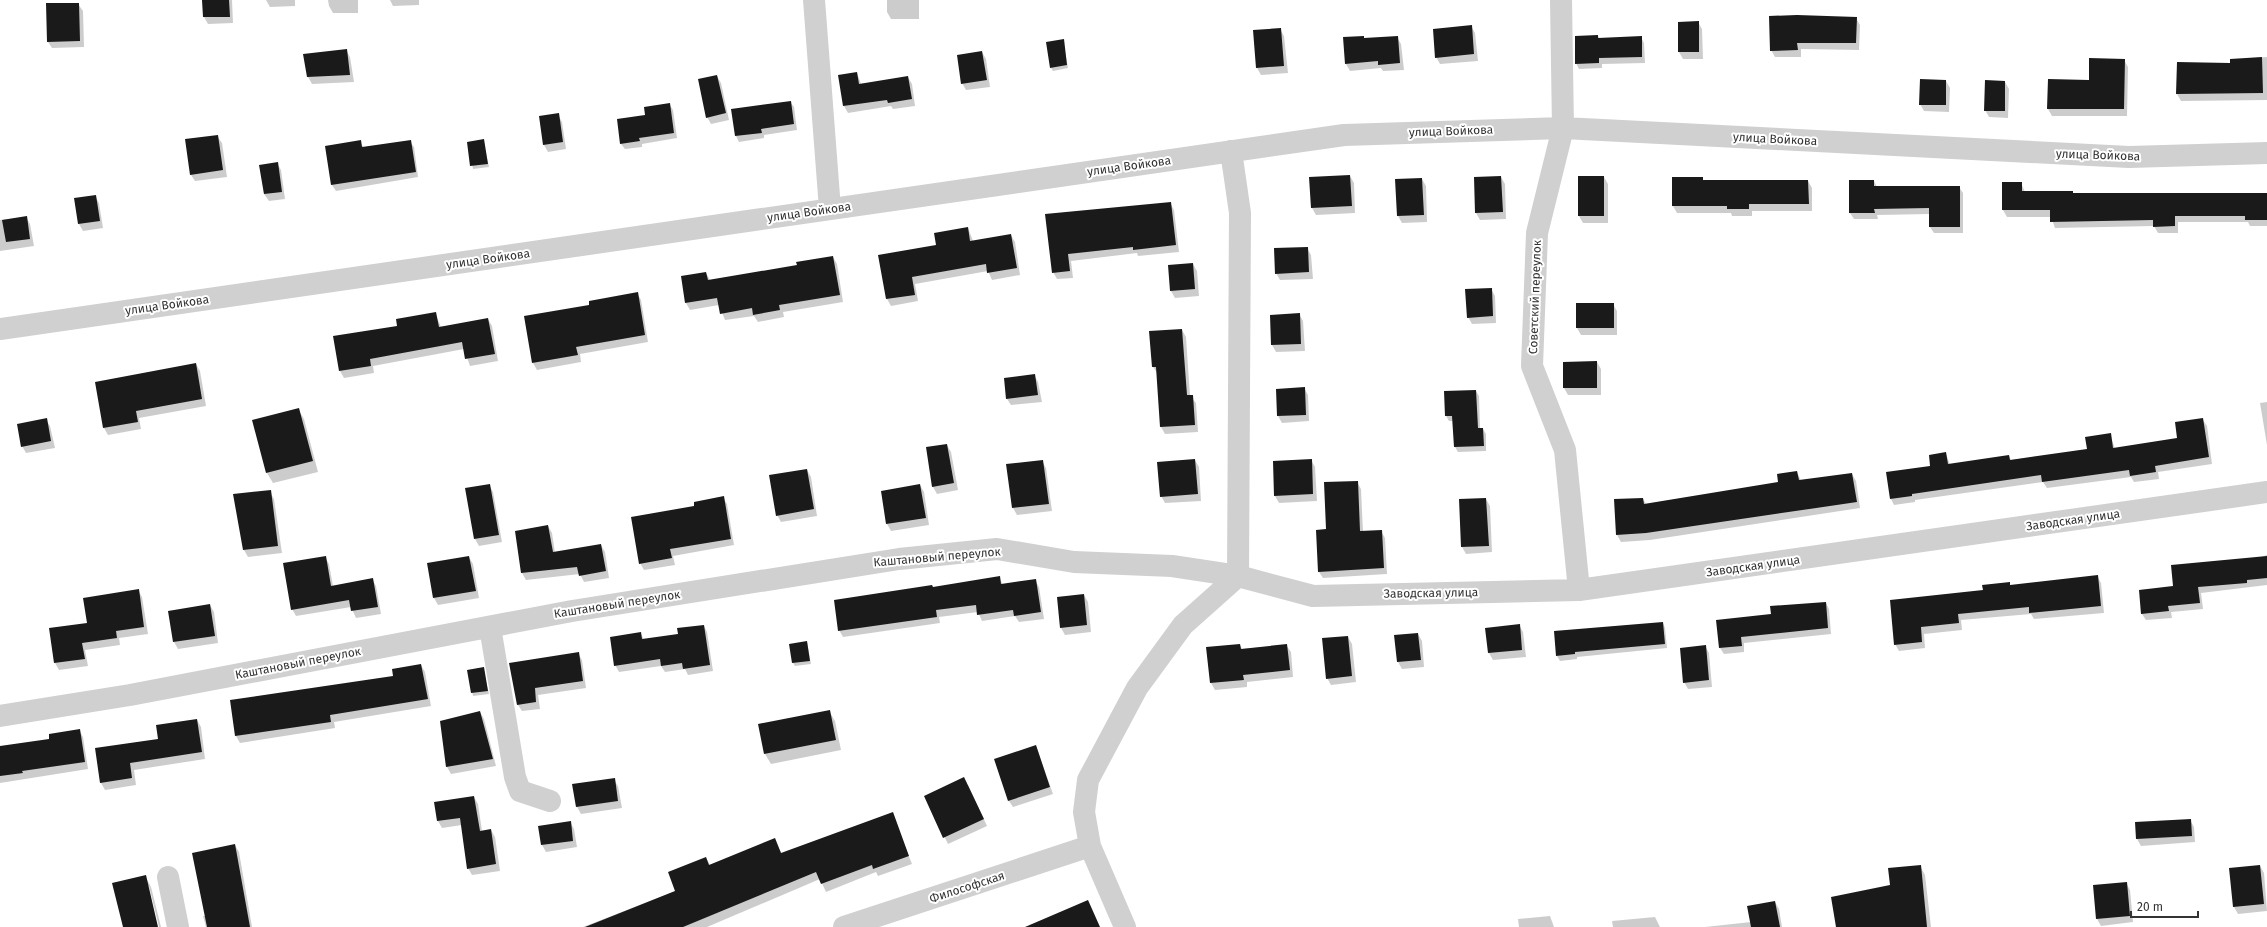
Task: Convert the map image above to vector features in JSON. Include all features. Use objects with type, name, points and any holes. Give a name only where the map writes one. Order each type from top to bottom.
[{"type":"street","points":[[814,0],[830,209]]},
{"type":"street","name":"Советский переулок","points":[[1561,0],[1563,128],[1537,232],[1532,366],[1565,450],[1579,590]]},
{"type":"street","name":"улица Войкова","points":[[0,328],[1344,135],[1563,128],[2129,158],[2267,153]]},
{"type":"street","points":[[1125,927],[1090,846],[1084,812],[1088,780],[1137,688],[1183,625],[1238,576],[1240,212],[1231,151]]},
{"type":"street","name":"Заводская улица","points":[[1238,576],[1313,596],[1579,590],[2267,492]]},
{"type":"street","name":"Каштановый переулок","points":[[0,716],[130,695],[579,610],[891,560],[996,549],[1074,562],[1172,566],[1238,576]]},
{"type":"street","points":[[490,627],[515,777],[520,791],[550,801]]},
{"type":"street","name":"Философская","points":[[844,927],[1090,846]]},
{"type":"street","points":[[168,877],[178,927]]},
{"type":"building","points":[[202,0],[229,0],[230,17],[203,17]]},
{"type":"building","points":[[46,3],[79,3],[80,41],[47,42]]},
{"type":"building","points":[[1797,15],[1857,17],[1856,43],[1797,43],[1798,50],[1770,51],[1769,16]]},
{"type":"building","points":[[1699,21],[1699,52],[1678,52],[1678,22]]},
{"type":"building","points":[[1472,25],[1474,54],[1435,58],[1433,29]]},
{"type":"building","points":[[1281,28],[1284,66],[1256,68],[1253,30]]},
{"type":"building","points":[[1598,35],[1598,38],[1642,36],[1642,57],[1599,58],[1599,63],[1575,64],[1575,36]]},
{"type":"building","points":[[1364,36],[1364,38],[1398,36],[1400,63],[1378,65],[1378,61],[1345,64],[1343,37]]},
{"type":"building","points":[[1064,39],[1067,65],[1050,68],[1046,42]]},
{"type":"building","points":[[347,49],[350,75],[307,77],[303,54]]},
{"type":"building","points":[[982,51],[987,80],[961,84],[957,55]]},
{"type":"building","points":[[2262,57],[2263,93],[2176,94],[2177,62],[2230,63],[2230,59]]},
{"type":"building","points":[[2089,58],[2125,59],[2124,109],[2047,109],[2048,79],[2089,80]]},
{"type":"building","points":[[857,72],[859,84],[908,76],[912,99],[888,103],[887,100],[843,106],[838,75]]},
{"type":"building","points":[[717,75],[726,113],[706,118],[698,79]]},
{"type":"building","points":[[1920,79],[1946,80],[1946,105],[1919,105]]},
{"type":"building","points":[[1985,80],[2005,81],[2005,111],[1984,111]]},
{"type":"building","points":[[791,101],[794,124],[761,129],[762,133],[735,136],[731,109]]},
{"type":"building","points":[[670,103],[674,133],[639,138],[640,141],[620,144],[617,119],[645,115],[644,107]]},
{"type":"building","points":[[559,113],[563,142],[543,145],[539,116]]},
{"type":"building","points":[[218,135],[223,170],[190,175],[185,139]]},
{"type":"building","points":[[484,139],[488,164],[470,166],[467,142]]},
{"type":"building","points":[[361,140],[362,147],[411,140],[416,172],[331,185],[325,146]]},
{"type":"building","points":[[278,162],[282,192],[264,194],[259,165]]},
{"type":"building","points":[[1350,175],[1352,206],[1311,208],[1309,177]]},
{"type":"building","points":[[1501,176],[1503,212],[1475,213],[1474,177]]},
{"type":"building","points":[[1578,176],[1604,176],[1604,216],[1578,216]]},
{"type":"building","points":[[1672,177],[1703,177],[1703,180],[1808,180],[1809,204],[1749,204],[1749,209],[1727,209],[1727,206],[1672,206]]},
{"type":"building","points":[[1422,178],[1424,215],[1397,216],[1395,179]]},
{"type":"building","points":[[1849,180],[1874,180],[1874,186],[1960,186],[1960,227],[1929,227],[1929,208],[1874,209],[1875,213],[1849,213]]},
{"type":"building","points":[[2002,182],[2022,182],[2022,191],[2073,191],[2073,193],[2267,193],[2267,220],[2245,220],[2245,216],[2175,216],[2175,226],[2153,227],[2153,220],[2050,222],[2050,210],[2002,210]]},
{"type":"building","points":[[96,195],[100,221],[78,224],[74,198]]},
{"type":"building","points":[[1171,202],[1176,245],[1133,250],[1133,247],[1068,254],[1070,271],[1052,273],[1045,214]]},
{"type":"building","points":[[27,216],[30,239],[6,242],[2,220]]},
{"type":"building","points":[[968,227],[970,241],[1011,234],[1017,268],[987,273],[986,264],[912,277],[915,295],[886,299],[878,255],[936,245],[934,233]]},
{"type":"building","points":[[1308,247],[1309,272],[1275,274],[1274,248]]},
{"type":"building","points":[[833,256],[840,295],[779,305],[780,310],[753,315],[752,308],[720,314],[717,298],[685,303],[681,276],[706,272],[708,280],[797,265],[796,262]]},
{"type":"building","points":[[1193,263],[1195,289],[1170,291],[1168,265]]},
{"type":"building","points":[[1492,288],[1493,316],[1467,318],[1465,289]]},
{"type":"building","points":[[638,292],[645,335],[576,347],[578,355],[532,363],[524,316],[589,305],[589,301]]},
{"type":"building","points":[[1576,303],[1614,303],[1614,328],[1576,328]]},
{"type":"building","points":[[436,312],[439,327],[488,318],[495,354],[465,359],[462,342],[370,359],[371,366],[339,371],[333,336],[397,326],[396,319]]},
{"type":"building","points":[[1300,313],[1301,344],[1271,345],[1270,315]]},
{"type":"building","points":[[1182,329],[1187,395],[1193,395],[1195,425],[1160,427],[1156,367],[1152,367],[1149,331]]},
{"type":"building","points":[[1597,361],[1597,388],[1563,388],[1563,362]]},
{"type":"building","points":[[196,363],[202,399],[136,411],[138,422],[103,428],[95,382]]},
{"type":"building","points":[[1035,374],[1038,395],[1006,399],[1004,378]]},
{"type":"building","points":[[1305,387],[1306,415],[1277,416],[1276,389]]},
{"type":"building","points":[[1476,390],[1478,428],[1483,428],[1484,446],[1454,447],[1452,416],[1445,416],[1444,391]]},
{"type":"building","points":[[299,408],[313,461],[266,473],[252,420]]},
{"type":"building","points":[[47,418],[51,441],[21,447],[17,424]]},
{"type":"building","points":[[2203,418],[2209,457],[2155,466],[2156,472],[2130,476],[2129,470],[2042,482],[2041,475],[1912,494],[1912,496],[1890,499],[1886,472],[1930,466],[1929,455],[1946,452],[1948,464],[2009,455],[2010,460],[2087,449],[2085,437],[2111,433],[2113,448],[2177,438],[2175,422]]},
{"type":"building","points":[[947,444],[954,483],[932,487],[926,447]]},
{"type":"building","points":[[1195,459],[1198,494],[1160,497],[1157,462]]},
{"type":"building","points":[[1312,459],[1313,494],[1274,496],[1273,461]]},
{"type":"building","points":[[1043,460],[1049,504],[1012,508],[1006,464]]},
{"type":"building","points":[[807,469],[814,509],[776,516],[769,475]]},
{"type":"building","points":[[1797,471],[1799,480],[1852,473],[1857,502],[1646,533],[1616,535],[1614,499],[1643,498],[1644,504],[1778,482],[1777,474]]},
{"type":"building","points":[[1358,481],[1360,531],[1382,530],[1384,568],[1318,572],[1316,530],[1326,529],[1324,482]]},
{"type":"building","points":[[490,484],[499,535],[474,539],[465,488]]},
{"type":"building","points":[[920,484],[926,518],[886,524],[881,491]]},
{"type":"building","points":[[271,490],[278,546],[243,550],[233,494]]},
{"type":"building","points":[[724,496],[731,539],[670,549],[672,558],[639,564],[631,517],[694,506],[694,502]]},
{"type":"building","points":[[1486,498],[1489,546],[1461,547],[1459,499]]},
{"type":"building","points":[[548,525],[553,552],[601,544],[606,571],[579,576],[577,567],[521,573],[515,531]]},
{"type":"building","points":[[326,556],[331,586],[373,578],[378,607],[351,611],[349,600],[291,610],[283,563]]},
{"type":"building","points":[[469,556],[476,591],[433,598],[427,563]]},
{"type":"building","points":[[2267,556],[2267,578],[2247,580],[2247,583],[2198,587],[2200,603],[2168,606],[2169,611],[2141,614],[2139,590],[2173,586],[2171,565]]},
{"type":"building","points":[[2098,575],[2101,606],[2029,613],[2029,607],[1958,614],[1959,623],[1921,627],[1922,642],[1894,645],[1890,600],[1983,590],[1982,585],[2010,582],[2010,585]]},
{"type":"building","points":[[1000,576],[1001,584],[1036,579],[1041,612],[1014,616],[1013,610],[977,615],[976,605],[936,610],[937,617],[838,631],[834,600],[932,585],[933,587]]},
{"type":"building","points":[[139,589],[144,627],[116,631],[117,638],[82,643],[85,659],[54,663],[49,628],[87,623],[83,598]]},
{"type":"building","points":[[1084,594],[1087,625],[1060,628],[1057,597]]},
{"type":"building","points":[[1826,602],[1828,628],[1741,637],[1742,646],[1719,648],[1716,620],[1771,614],[1770,606]]},
{"type":"building","points":[[210,604],[215,636],[173,642],[168,611]]},
{"type":"building","points":[[1663,622],[1665,644],[1575,652],[1575,654],[1556,656],[1554,631]]},
{"type":"building","points":[[1520,624],[1522,650],[1488,653],[1485,628]]},
{"type":"building","points":[[704,625],[710,665],[683,669],[682,663],[661,666],[660,659],[614,666],[610,637],[641,632],[642,639],[678,634],[677,628]]},
{"type":"building","points":[[1418,633],[1421,660],[1397,662],[1394,635]]},
{"type":"building","points":[[1348,636],[1352,676],[1326,679],[1322,638]]},
{"type":"building","points":[[807,641],[810,661],[792,663],[789,644]]},
{"type":"building","points":[[1240,644],[1241,649],[1287,644],[1290,670],[1243,675],[1244,680],[1210,683],[1206,647]]},
{"type":"building","points":[[1706,645],[1709,680],[1683,683],[1680,648]]},
{"type":"building","points":[[579,652],[583,681],[535,688],[536,702],[517,705],[509,663]]},
{"type":"building","points":[[421,664],[428,699],[330,715],[331,722],[235,736],[230,700],[393,676],[392,669]]},
{"type":"building","points":[[484,667],[488,691],[471,693],[467,670]]},
{"type":"building","points":[[830,710],[836,740],[764,754],[758,724]]},
{"type":"building","points":[[480,711],[493,759],[446,767],[440,721]]},
{"type":"building","points":[[197,719],[202,752],[130,763],[132,778],[100,783],[95,748],[158,739],[156,725]]},
{"type":"building","points":[[80,729],[85,762],[22,771],[23,773],[0,776],[0,746],[49,739],[49,734]]},
{"type":"building","points":[[1036,745],[1050,787],[1008,801],[994,759]]},
{"type":"building","points":[[964,777],[984,819],[943,838],[924,796]]},
{"type":"building","points":[[615,778],[618,801],[576,807],[572,784]]},
{"type":"building","points":[[474,796],[480,831],[491,829],[496,864],[467,869],[460,818],[437,821],[434,802]]},
{"type":"building","points":[[893,812],[909,856],[873,869],[872,865],[821,884],[816,872],[683,927],[585,927],[675,891],[668,872],[706,857],[709,865],[775,838],[781,853]]},
{"type":"building","points":[[2191,819],[2192,836],[2136,839],[2135,822]]},
{"type":"building","points":[[571,821],[573,841],[541,845],[538,826]]},
{"type":"building","points":[[235,844],[250,927],[207,927],[192,853]]},
{"type":"building","points":[[1921,865],[1927,927],[1836,927],[1831,897],[1890,885],[1888,868]]},
{"type":"building","points":[[2260,865],[2264,904],[2233,907],[2229,868]]},
{"type":"building","points":[[146,875],[158,927],[123,927],[112,883]]},
{"type":"building","points":[[2127,882],[2130,916],[2096,919],[2093,885]]},
{"type":"building","points":[[1088,900],[1100,927],[1025,927]]},
{"type":"building","points":[[1775,901],[1780,927],[1751,927],[1747,906]]}]
